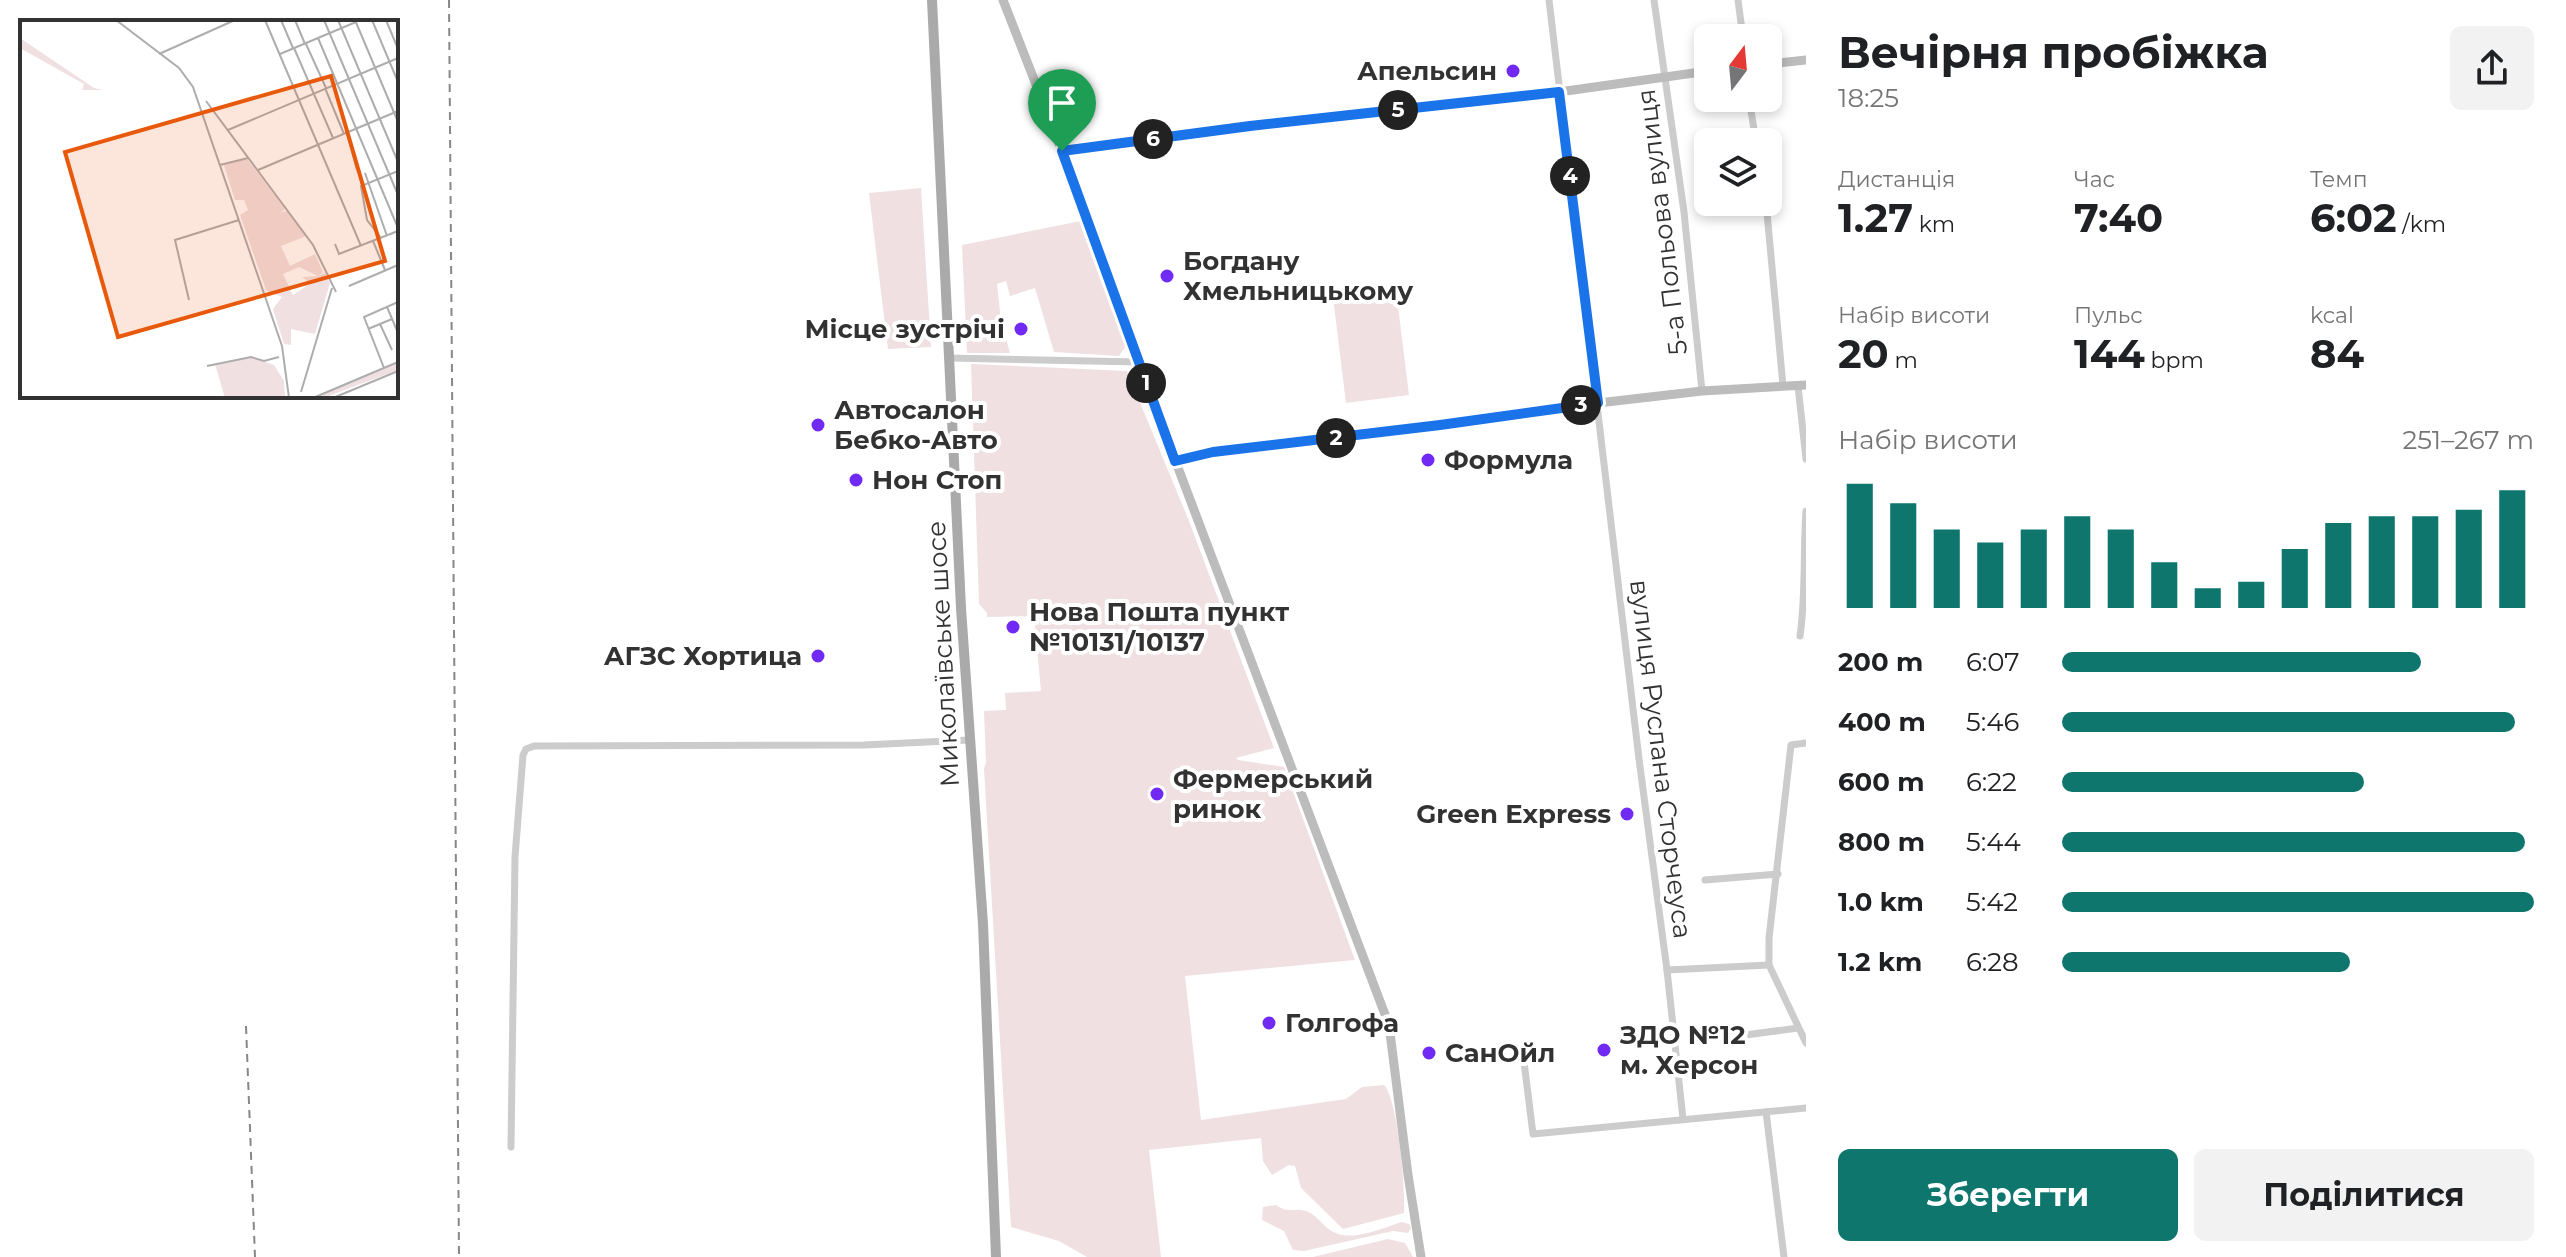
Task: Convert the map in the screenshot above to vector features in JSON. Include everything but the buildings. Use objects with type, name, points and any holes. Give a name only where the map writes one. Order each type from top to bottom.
[{"type":"main road","name":"Миколаївське шосе","points":[[932,0],[969,740],[983,924],[996,1257]]},
{"type":"street","points":[[1003,0],[1389,1025],[1421,1257]]},
{"type":"street","name":"вулиця Руслана Сторчеуса","points":[[1549,0],[1683,1119]]},
{"type":"street","name":"5-а Польова вулиця","points":[[1654,0],[1684,212],[1702,391]]},
{"type":"street","points":[[1738,0],[1741,24]]},
{"type":"street","points":[[1782,63],[1806,60]]},
{"type":"street","points":[[1062,151],[1694,73]]},
{"type":"street","points":[[1767,216],[1783,386]]},
{"type":"street","points":[[950,358],[1138,362]]},
{"type":"street","points":[[1175,461],[1213,452],[1598,403],[1702,391],[1783,386],[1802,386],[1806,459]]},
{"type":"street","points":[[1800,636],[1805,612],[1803,554],[1806,511]]},
{"type":"street","points":[[511,1147],[515,857],[524,751],[534,746],[864,745],[969,740]]},
{"type":"street","points":[[1806,743],[1791,745],[1769,938],[1769,965],[1806,1043]]},
{"type":"street","points":[[1705,880],[1778,874]]},
{"type":"street","points":[[1667,970],[1769,965]]},
{"type":"street","points":[[1723,1038],[1798,1028]]},
{"type":"street","points":[[1524,1062],[1533,1134],[1806,1108]]},
{"type":"street","points":[[1766,1112],[1784,1257]]},
{"type":"shaded area","points":[[921,188],[931,347],[888,349],[869,193]]},
{"type":"shaded area","points":[[1081,221],[1128,343],[1119,356],[1054,352],[1035,288],[1010,296],[1006,281],[997,284],[1001,321],[1010,353],[967,353],[962,245]]},
{"type":"shaded area","points":[[1396,290],[1409,395],[1346,403],[1333,297]]},
{"type":"shaded area","points":[[971,364],[1127,371],[1189,521],[1274,748],[1236,758],[1284,767],[1355,960],[1185,976],[1201,1120],[1346,1099],[1362,1087],[1384,1085],[1397,1126],[1404,1213],[1343,1229],[1301,1188],[1295,1166],[1289,1165],[1272,1175],[1263,1161],[1261,1138],[1149,1150],[1161,1257],[1087,1257],[1059,1241],[1011,1227],[984,769],[984,711],[1006,710],[1005,693],[1041,691],[1034,616],[987,617],[979,604]]},
{"type":"shaded area","points":[[1276,1205],[1310,1212],[1330,1230],[1347,1236],[1366,1234],[1402,1222],[1411,1228],[1408,1233],[1393,1231],[1304,1251],[1293,1250],[1284,1231],[1262,1220],[1263,1207]]},
{"type":"shaded area","points":[[1388,1239],[1405,1243],[1413,1257],[1313,1257]]},
{"type":"railway","points":[[449,0],[459,1257]]},
{"type":"railway","points":[[246,1026],[255,1257]]},
{"type":"place","name":"Апельсин","points":[[1513,71]]},
{"type":"place","name":"Богдану Хмельницькому","points":[[1167,276]]},
{"type":"place","name":"Місце зустрічі","points":[[1021,329]]},
{"type":"place","name":"Автосалон Бебко-Авто","points":[[818,425]]},
{"type":"place","name":"Формула","points":[[1428,460]]},
{"type":"place","name":"Нон Стоп","points":[[856,480]]},
{"type":"place","name":"Нова Пошта пункт №10131/10137","points":[[1013,627]]},
{"type":"place","name":"АГЗС Хортица","points":[[818,656]]},
{"type":"place","name":"Фермерський ринок","points":[[1157,794]]},
{"type":"place","name":"Green Express","points":[[1627,814]]},
{"type":"place","name":"Голгофа","points":[[1269,1023]]},
{"type":"place","name":"ЗДО №12 м. Херсон","points":[[1604,1050]]},
{"type":"place","name":"СанОйл","points":[[1429,1053]]},
{"type":"route","points":[[1559,92],[1598,403],[1213,452],[1175,461],[1062,151],[1073,147],[1559,92]]}]
